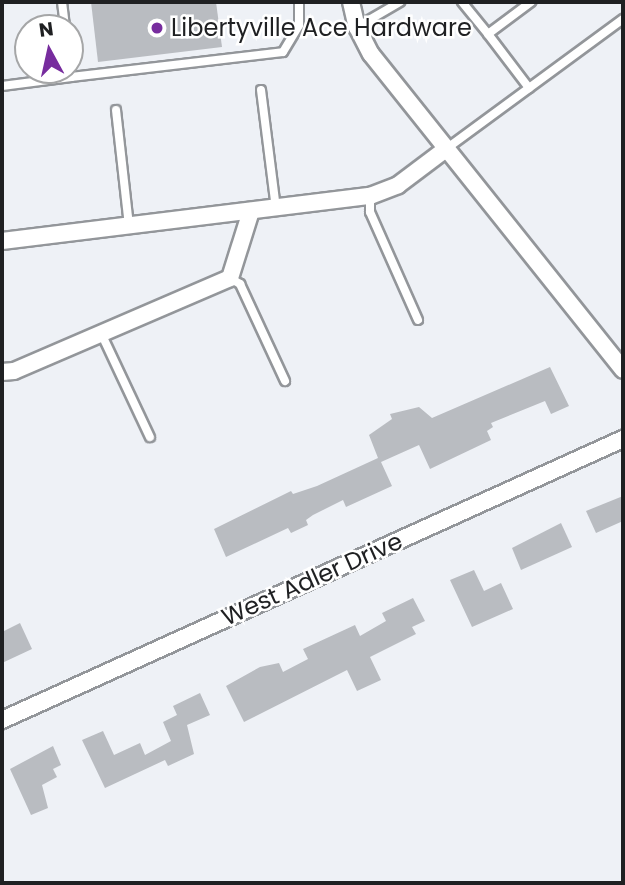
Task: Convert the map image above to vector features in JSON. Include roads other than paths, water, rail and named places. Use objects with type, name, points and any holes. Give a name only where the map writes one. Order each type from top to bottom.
[{"type":"street","points":[[351,2],[357,27],[371,54],[623,370]]},
{"type":"street","points":[[2,241],[370,196],[398,185],[446,149]]},
{"type":"street","points":[[2,372],[14,371],[230,278],[251,211]]},
{"type":"street","name":"West Adler Drive","points":[[2,720],[623,439]]},
{"type":"lane","points":[[84,75],[283,52],[299,25],[299,2]]},
{"type":"lane","points":[[357,27],[400,2]]},
{"type":"lane","points":[[462,2],[529,88]]},
{"type":"lane","points":[[488,34],[531,2]]},
{"type":"lane","points":[[446,149],[623,19]]},
{"type":"lane","points":[[261,90],[276,208]]},
{"type":"lane","points":[[116,110],[129,226]]},
{"type":"lane","points":[[370,196],[370,212],[418,320]]},
{"type":"lane","points":[[230,278],[240,284],[285,381]]},
{"type":"lane","points":[[101,333],[150,437]]},
{"type":"place","name":"Libertyville Ace Hardware","points":[[157,28]]}]
